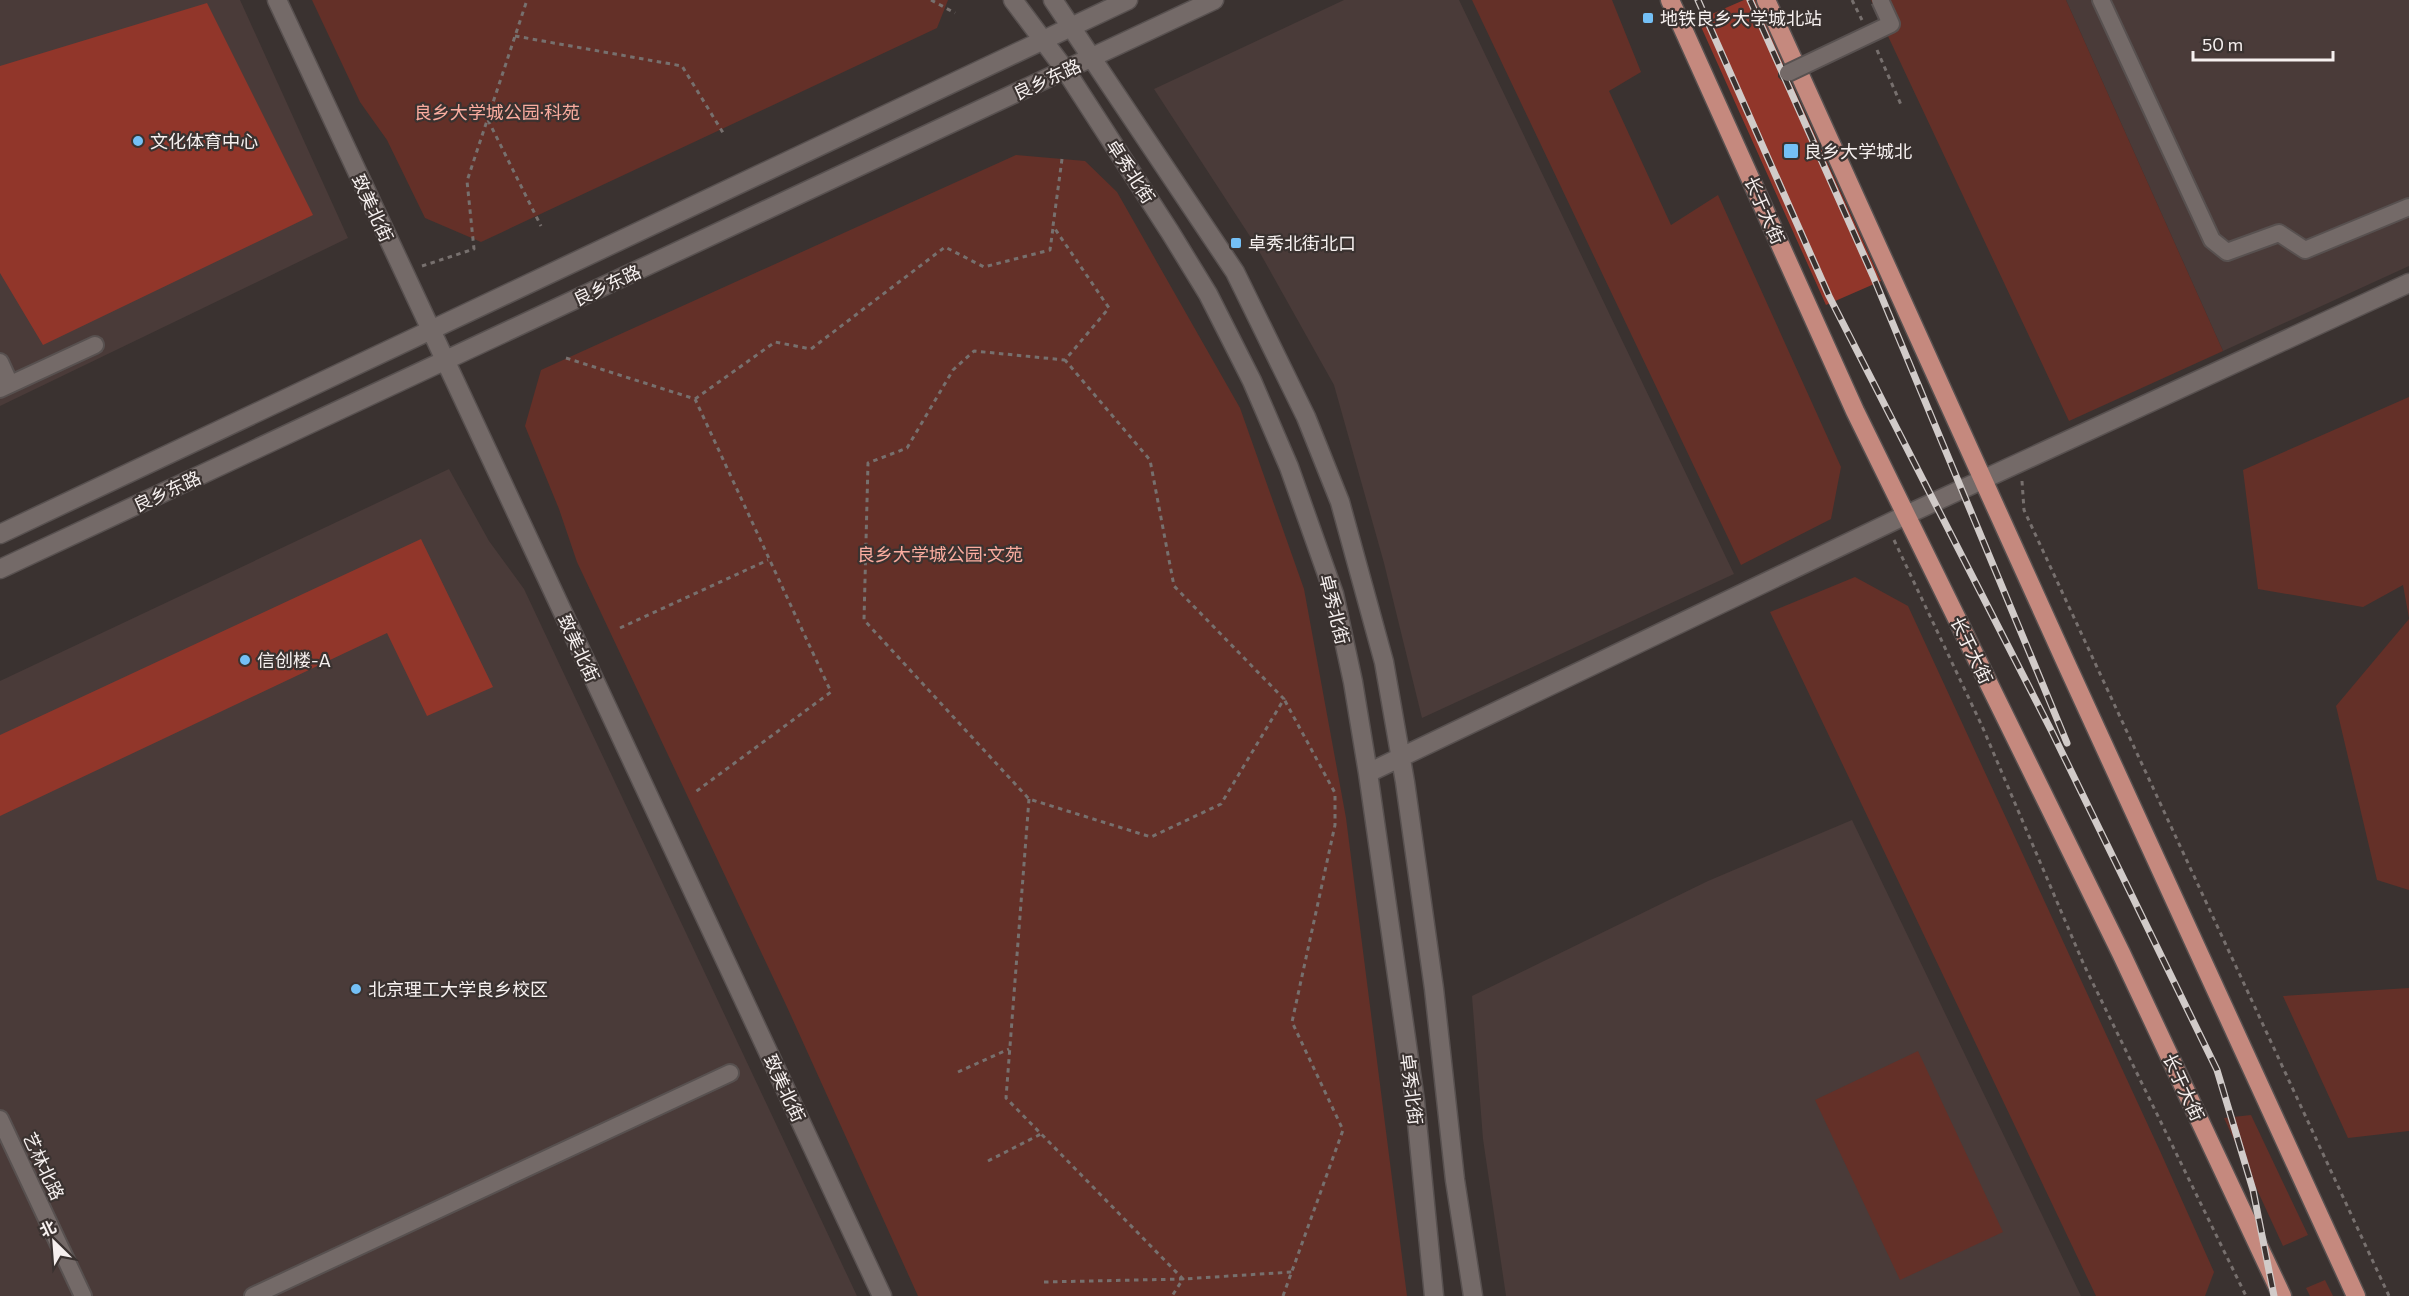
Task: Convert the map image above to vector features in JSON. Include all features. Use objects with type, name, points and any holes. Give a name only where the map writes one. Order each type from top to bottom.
[{"type":"main road","name":"致美北街","points":[[276,0],[882,1296]]},
{"type":"main road","name":"卓秀北街","points":[[1013,0],[1066,70],[1208,294],[1271,424],[1289,467],[1334,594],[1368,773],[1415,1101],[1434,1296]]},
{"type":"main road","points":[[1053,0],[1235,272],[1306,417],[1340,502],[1384,662],[1432,977],[1455,1180],[1473,1296]]},
{"type":"main road","name":"良乡东路","points":[[0,534],[1128,0]]},
{"type":"main road","name":"良乡东路","points":[[0,569],[1214,0]]},
{"type":"main road","name":"长于大街","points":[[1670,0],[1855,411],[2121,952],[2282,1296]]},
{"type":"main road","points":[[1766,0],[2356,1296]]},
{"type":"main road","points":[[1368,773],[1984,479],[2409,283]]},
{"type":"street","points":[[1788,73],[1891,24],[1880,0]]},
{"type":"street","points":[[2101,0],[2212,240],[2227,252],[2279,232],[2305,250],[2409,207]]},
{"type":"street","points":[[0,362],[5,386],[95,345]]},
{"type":"street","points":[[253,1296],[730,1073]]},
{"type":"street","name":"艺林北路","points":[[0,1119],[83,1296]]},
{"type":"path","points":[[404,273],[474,249],[467,181],[527,0]]},
{"type":"path","points":[[931,0],[955,13]]},
{"type":"path","points":[[1870,34],[1902,107]]},
{"type":"path","points":[[515,36],[682,66],[725,136]]},
{"type":"path","points":[[488,120],[541,226]]},
{"type":"path","points":[[694,399],[775,342],[811,349],[945,247],[984,267],[1050,250],[1062,159]]},
{"type":"path","points":[[1053,226],[1109,308],[1065,360]]},
{"type":"path","points":[[1283,1296],[1343,1130],[1292,1022],[1335,825],[1335,793],[1284,699],[1174,586],[1150,460],[1065,360],[974,351],[953,370],[907,447],[868,463],[864,620],[1029,799],[1151,837],[1221,804],[1284,699]]},
{"type":"path","points":[[566,358],[694,399],[831,692],[694,793]]},
{"type":"path","points":[[2021,463],[2024,510],[2389,1296]]},
{"type":"path","name":"长于大街","points":[[1887,525],[1982,726],[2084,965],[2246,1296]]},
{"type":"path","points":[[620,628],[768,560]]},
{"type":"path","points":[[1029,799],[1005,1098],[1183,1279]]},
{"type":"path","points":[[958,1072],[1009,1049]]},
{"type":"path","points":[[988,1161],[1041,1134]]},
{"type":"path","points":[[1044,1282],[1183,1279],[1292,1272]]},
{"type":"path","points":[[1172,1296],[1183,1279]]},
{"type":"shaded area","name":"文化体育中心","points":[[0,0],[240,0],[348,238],[0,406]]},
{"type":"shaded area","points":[[1344,0],[1459,0],[1734,574],[1422,718],[1384,563],[1334,385],[1255,244],[1154,89]]},
{"type":"shaded area","points":[[2066,0],[2409,0],[2409,266],[2223,351]]},
{"type":"shaded area","name":"北京理工大学良乡校区","points":[[449,469],[489,541],[524,589],[857,1296],[0,1296],[0,681]]},
{"type":"shaded area","points":[[1852,820],[2081,1296],[1506,1296],[1483,1139],[1472,996],[1708,881]]},
{"type":"green space","name":"良乡大学城公园·科苑","points":[[312,0],[948,0],[937,28],[481,242],[425,218],[387,140],[360,102]]},
{"type":"green space","points":[[1472,0],[1612,0],[1641,72],[1609,91],[1671,225],[1718,195],[1841,467],[1831,519],[1741,565]]},
{"type":"green space","points":[[1871,0],[2066,0],[2223,351],[2069,421]]},
{"type":"green space","name":"良乡大学城公园·文苑","points":[[1016,155],[1085,161],[1117,192],[1240,408],[1304,589],[1346,818],[1407,1296],[918,1296],[787,1007],[577,562],[559,509],[525,426],[541,370]]},
{"type":"green space","points":[[2409,397],[2409,618],[2403,585],[2363,607],[2258,589],[2243,470]]},
{"type":"green space","points":[[1855,577],[1908,606],[2214,1272],[2205,1296],[2096,1296],[1770,612]]},
{"type":"green space","points":[[2409,619],[2409,890],[2377,880],[2336,706]]},
{"type":"green space","points":[[2409,988],[2409,1131],[2348,1138],[2283,996]]},
{"type":"green space","points":[[1918,1051],[2003,1232],[1900,1280],[1815,1100]]},
{"type":"green space","points":[[2251,1115],[2308,1235],[2283,1246],[2224,1118]]},
{"type":"green space","points":[[2325,1280],[2333,1296],[2310,1296],[2306,1288]]},
{"type":"building","points":[[1744,0],[1755,0],[1783,64],[1778,77],[1783,82],[1791,83],[1881,281],[1826,305],[1698,20]]},
{"type":"building","name":"文化体育中心","points":[[207,3],[313,215],[43,345],[0,273],[0,66]]},
{"type":"building","name":"信创楼-A","points":[[421,539],[493,687],[427,716],[387,633],[0,816],[0,735]]},
{"type":"railway","points":[[1698,0],[1829,296],[2052,732],[2217,1070],[2253,1190],[2274,1296]]},
{"type":"railway","points":[[1750,0],[1873,276],[2067,743]]},
{"type":"place","name":"地铁良乡大学城北站","points":[[1648,18]]},
{"type":"place","name":"文化体育中心","points":[[138,141]]},
{"type":"place","name":"良乡大学城北","points":[[1791,151]]},
{"type":"place","name":"卓秀北街北口","points":[[1236,243]]},
{"type":"place","name":"信创楼-A","points":[[245,660]]},
{"type":"place","name":"北京理工大学良乡校区","points":[[356,989]]}]
